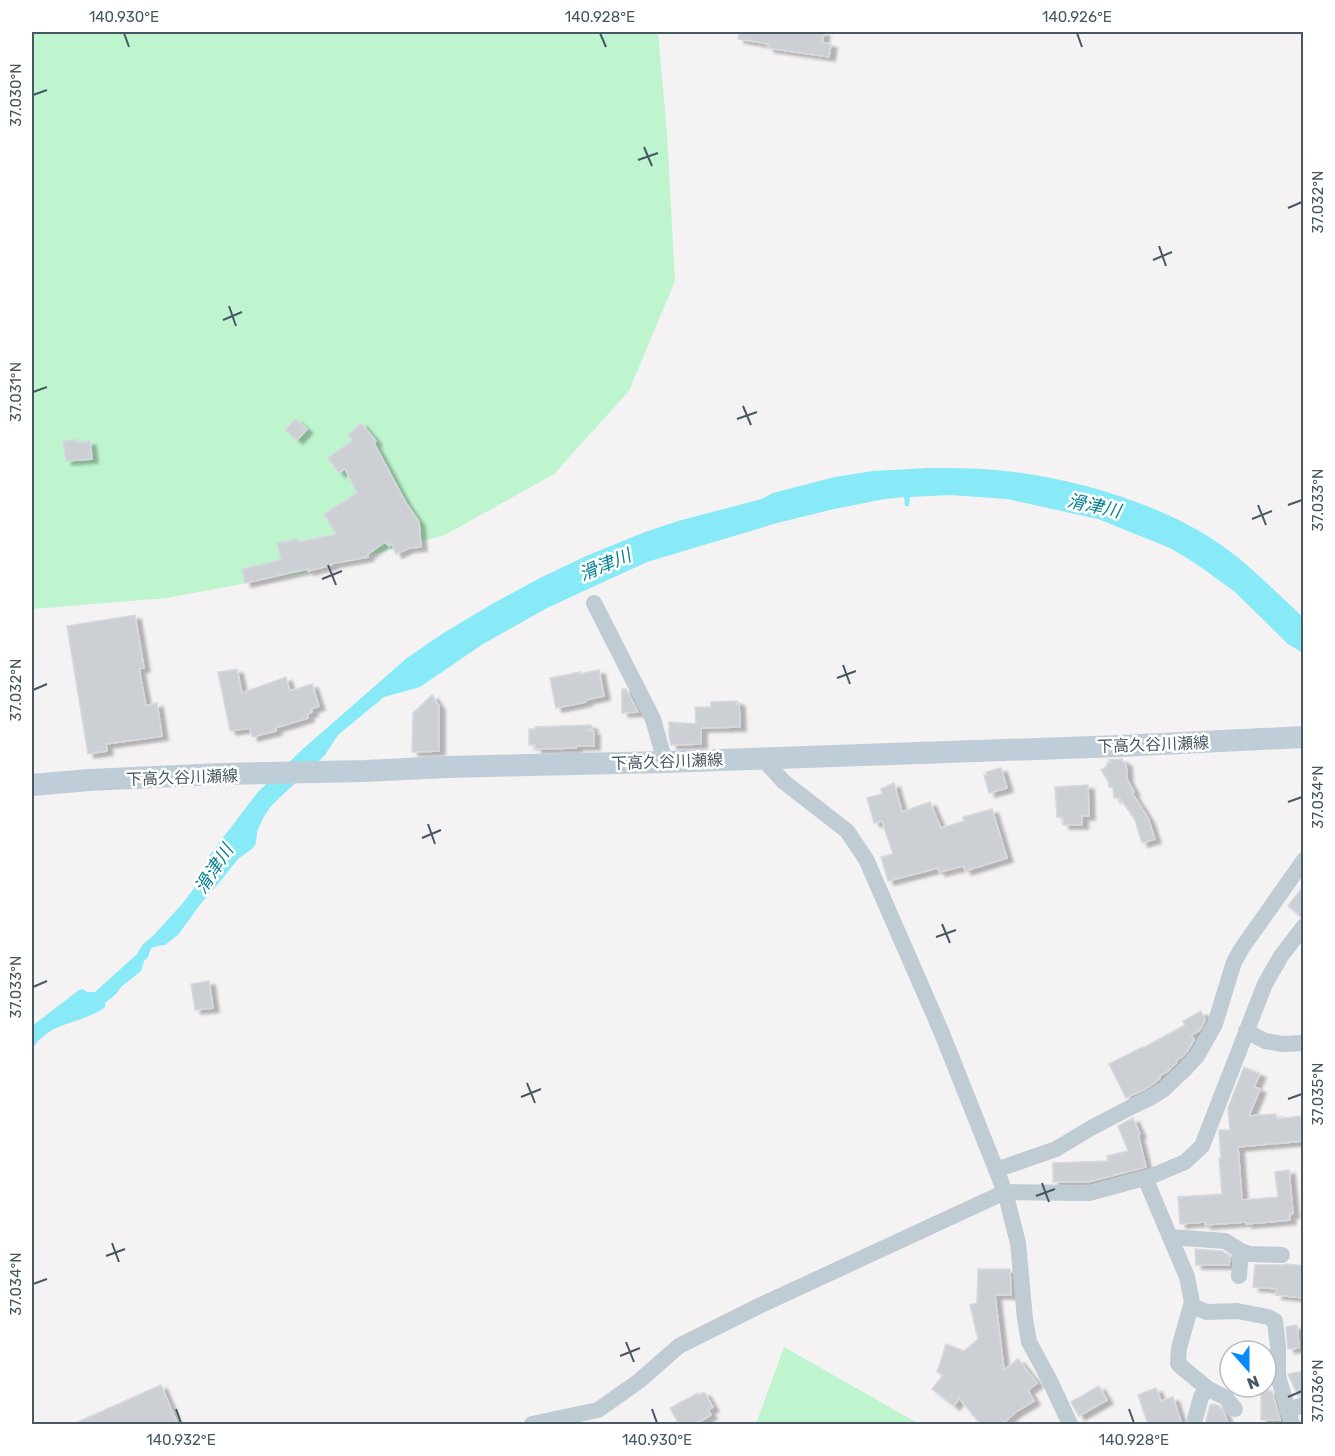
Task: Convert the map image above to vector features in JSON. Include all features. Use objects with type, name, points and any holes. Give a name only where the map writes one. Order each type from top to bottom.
[{"type":"main road","name":"下高久谷川瀬線","points":[[32,785],[221,774],[664,762],[1303,738]]},
{"type":"street","points":[[594,603],[653,719],[664,762]]},
{"type":"street","points":[[762,758],[784,782],[847,831],[866,859],[941,1031],[1005,1192],[1018,1243],[1029,1342],[1070,1425]]},
{"type":"street","points":[[996,1170],[1056,1149],[1114,1115],[1150,1098],[1185,1070],[1197,1056],[1215,1024],[1234,962],[1304,860]]},
{"type":"street","points":[[532,1425],[598,1410],[639,1381],[679,1346],[761,1305],[1005,1192],[1089,1193],[1145,1178],[1185,1162],[1202,1146],[1265,984],[1281,956],[1304,926]]},
{"type":"street","points":[[1246,1031],[1265,1041],[1282,1044],[1304,1043]]},
{"type":"street","points":[[1145,1178],[1187,1277],[1192,1302],[1179,1348],[1178,1364],[1207,1388],[1226,1398],[1235,1409]]},
{"type":"street","points":[[1170,1237],[1226,1241],[1250,1254],[1282,1255]]},
{"type":"street","points":[[1239,1276],[1241,1251]]},
{"type":"street","points":[[1191,1306],[1207,1312],[1237,1311],[1258,1314],[1275,1321],[1278,1334],[1278,1376],[1294,1413]]},
{"type":"street","points":[[1195,1419],[1201,1397],[1207,1388]]},
{"type":"green space","points":[[32,32],[658,32],[667,133],[675,281],[629,391],[554,474],[445,535],[306,572],[167,598],[32,609]]},
{"type":"green space","points":[[784,1347],[914,1421],[917,1424],[756,1424]]},
{"type":"water","name":"滑津川","points":[[927,468],[996,470],[1055,479],[1115,495],[1173,517],[1200,531],[1235,555],[1303,617],[1303,653],[1288,644],[1235,592],[1170,548],[1098,519],[1007,499],[950,495],[910,497],[909,506],[905,506],[904,497],[885,499],[777,523],[647,562],[547,608],[483,644],[420,687],[384,697],[338,735],[325,755],[272,805],[263,818],[253,848],[238,859],[178,935],[165,945],[151,948],[141,971],[105,1003],[105,1007],[47,1033],[32,1050],[32,1026],[79,990],[95,992],[137,954],[143,944],[182,904],[201,879],[209,856],[258,792],[304,748],[407,658],[445,632],[540,578],[645,532],[762,499],[773,493],[835,477],[873,471]]},
{"type":"building","points":[[739,32],[824,32],[822,42],[831,44],[829,57],[768,48],[768,44],[738,39]]},
{"type":"building","points":[[295,419],[307,429],[297,440],[285,430]]},
{"type":"building","points":[[361,423],[376,441],[374,443],[406,503],[419,522],[421,547],[409,548],[396,554],[392,544],[389,546],[385,542],[367,555],[368,557],[245,583],[242,569],[281,560],[277,543],[299,539],[299,542],[336,534],[324,514],[357,493],[345,469],[339,473],[328,458],[353,440],[348,435]]},
{"type":"building","points":[[76,439],[76,443],[90,441],[92,459],[66,461],[63,441]]},
{"type":"building","points":[[135,615],[144,668],[139,669],[146,706],[157,703],[162,736],[106,744],[107,751],[88,754],[67,626]]},
{"type":"building","points":[[237,669],[242,693],[286,677],[290,691],[312,684],[319,706],[311,709],[312,712],[307,714],[308,718],[275,728],[276,731],[252,737],[250,728],[230,731],[218,672]]},
{"type":"building","points":[[599,670],[604,696],[556,708],[550,678]]},
{"type":"building","points":[[622,689],[626,689],[638,712],[622,713]]},
{"type":"building","points":[[432,695],[439,706],[439,751],[412,752],[413,713]]},
{"type":"building","points":[[737,701],[740,727],[701,728],[701,744],[671,745],[669,722],[696,724],[695,707],[711,707],[711,702]]},
{"type":"building","points":[[591,725],[592,728],[585,731],[594,731],[594,746],[536,749],[535,745],[529,745],[529,729],[535,729],[535,727]]},
{"type":"building","points":[[1122,759],[1126,762],[1127,779],[1134,792],[1132,793],[1148,818],[1155,839],[1142,843],[1135,820],[1120,798],[1114,798],[1113,788],[1109,787],[1101,770],[1107,766],[1107,763],[1110,763],[1109,760]]},
{"type":"building","points":[[1001,768],[1007,788],[989,793],[984,775],[987,775],[986,772]]},
{"type":"building","points":[[894,783],[902,812],[930,802],[941,828],[964,821],[963,817],[992,809],[1007,858],[965,871],[964,866],[939,872],[938,868],[888,881],[881,857],[893,854],[882,821],[874,823],[867,798],[882,794],[881,789]]},
{"type":"building","points":[[1088,785],[1089,816],[1082,816],[1082,825],[1063,825],[1063,817],[1057,817],[1055,787]]},
{"type":"building","points":[[1304,885],[1304,907],[1298,914],[1288,906]]},
{"type":"building","points":[[209,981],[213,1008],[195,1010],[191,984]]},
{"type":"building","points":[[1201,1011],[1205,1020],[1200,1030],[1191,1035],[1194,1040],[1182,1057],[1176,1060],[1177,1062],[1168,1071],[1159,1076],[1157,1081],[1126,1098],[1109,1064],[1185,1025],[1183,1021]]},
{"type":"building","points":[[1244,1067],[1260,1074],[1254,1087],[1260,1089],[1249,1116],[1276,1114],[1277,1119],[1300,1116],[1303,1141],[1238,1147],[1242,1200],[1278,1197],[1275,1172],[1289,1170],[1293,1214],[1289,1215],[1290,1220],[1246,1224],[1246,1222],[1205,1225],[1205,1222],[1180,1224],[1178,1197],[1222,1194],[1219,1130],[1230,1130],[1228,1108]]},
{"type":"building","points":[[1133,1118],[1140,1134],[1138,1135],[1146,1167],[1088,1182],[1053,1182],[1053,1163],[1108,1161],[1107,1156],[1128,1151],[1118,1126]]},
{"type":"building","points":[[1195,1249],[1222,1251],[1230,1257],[1229,1265],[1196,1265]]},
{"type":"building","points":[[1255,1265],[1304,1266],[1304,1298],[1276,1295],[1277,1289],[1253,1287]]},
{"type":"building","points":[[978,1269],[1010,1269],[1011,1295],[995,1295],[1004,1370],[1018,1359],[1037,1383],[1028,1390],[1034,1401],[1017,1411],[1001,1425],[981,1425],[959,1398],[954,1406],[932,1389],[943,1375],[937,1372],[946,1344],[964,1351],[978,1339],[970,1305],[977,1303]]},
{"type":"building","points":[[1297,1325],[1299,1348],[1288,1349],[1286,1327]]},
{"type":"building","points":[[1304,1371],[1304,1395],[1298,1396],[1288,1374]]},
{"type":"building","points":[[161,1385],[178,1425],[71,1425]]},
{"type":"building","points":[[1099,1386],[1107,1400],[1079,1416],[1071,1402]]},
{"type":"building","points":[[1156,1388],[1161,1401],[1173,1397],[1182,1425],[1148,1425],[1138,1395]]},
{"type":"building","points":[[704,1392],[713,1407],[708,1410],[711,1415],[694,1425],[679,1425],[670,1408]]},
{"type":"building","points":[[1261,1399],[1274,1399],[1280,1420],[1261,1420]]},
{"type":"building","points":[[1215,1404],[1225,1414],[1228,1425],[1207,1425],[1210,1405]]}]
